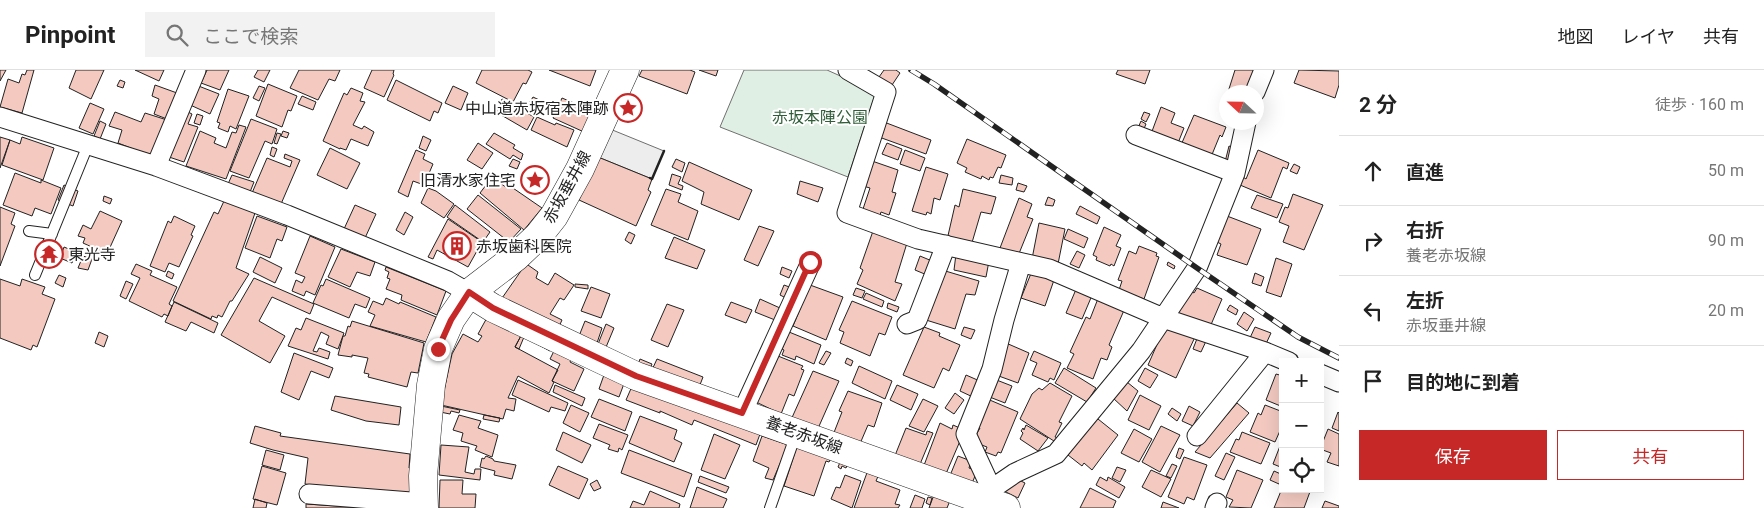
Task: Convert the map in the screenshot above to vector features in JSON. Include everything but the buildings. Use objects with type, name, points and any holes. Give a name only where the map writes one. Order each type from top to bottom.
[{"type":"main road","name":"赤坂垂井線","points":[[424,506],[423,476],[431,385],[438,349],[451,320],[469,292],[516,257],[539,235],[554,216],[580,169],[625,70]]},
{"type":"main road","name":"養老赤坂線","points":[[469,292],[493,308],[636,376],[989,501]]},
{"type":"street","points":[[156,166],[196,70]]},
{"type":"street","points":[[848,70],[886,92],[846,213],[918,239],[1049,269],[1163,318],[1279,358]]},
{"type":"street","points":[[1258,85],[1264,70]]},
{"type":"street","points":[[0,117],[156,166],[448,280],[469,292]]},
{"type":"street","points":[[1021,263],[992,369],[966,434],[989,501],[1015,473],[1056,454],[1141,351],[1197,268],[1235,173],[1244,130]]},
{"type":"street","points":[[1136,135],[1235,173]]},
{"type":"street","points":[[907,324],[918,320],[946,245]]},
{"type":"street","points":[[742,413],[810,262]]},
{"type":"street","points":[[1197,436],[1265,352]]},
{"type":"street","points":[[1324,376],[1339,382]]},
{"type":"street","points":[[308,494],[424,506]]},
{"type":"lane","points":[[35,275],[88,145]]},
{"type":"lane","points":[[29,231],[52,234]]},
{"type":"lane","points":[[770,508],[797,433]]},
{"type":"green space","name":"赤坂本陣公園","points":[[744,70],[827,70],[876,92],[848,177],[720,127]]},
{"type":"shaded area","points":[[610,129],[664,151],[652,179],[598,157]]},
{"type":"railway","points":[[911,70],[934,84],[1298,337],[1339,358]]},
{"type":"wall","points":[[650,178],[652,179],[664,151]]},
{"type":"place","name":"中山道赤坂宿本陣跡","points":[[628,108]]},
{"type":"place","name":"旧清水家住宅","points":[[535,180]]},
{"type":"place","name":"赤坂歯科医院","points":[[457,246]]},
{"type":"place","name":"東光寺","points":[[49,254]]},
{"type":"route","points":[[438,349],[451,320],[469,292],[493,308],[636,376],[742,413],[810,262]]}]
